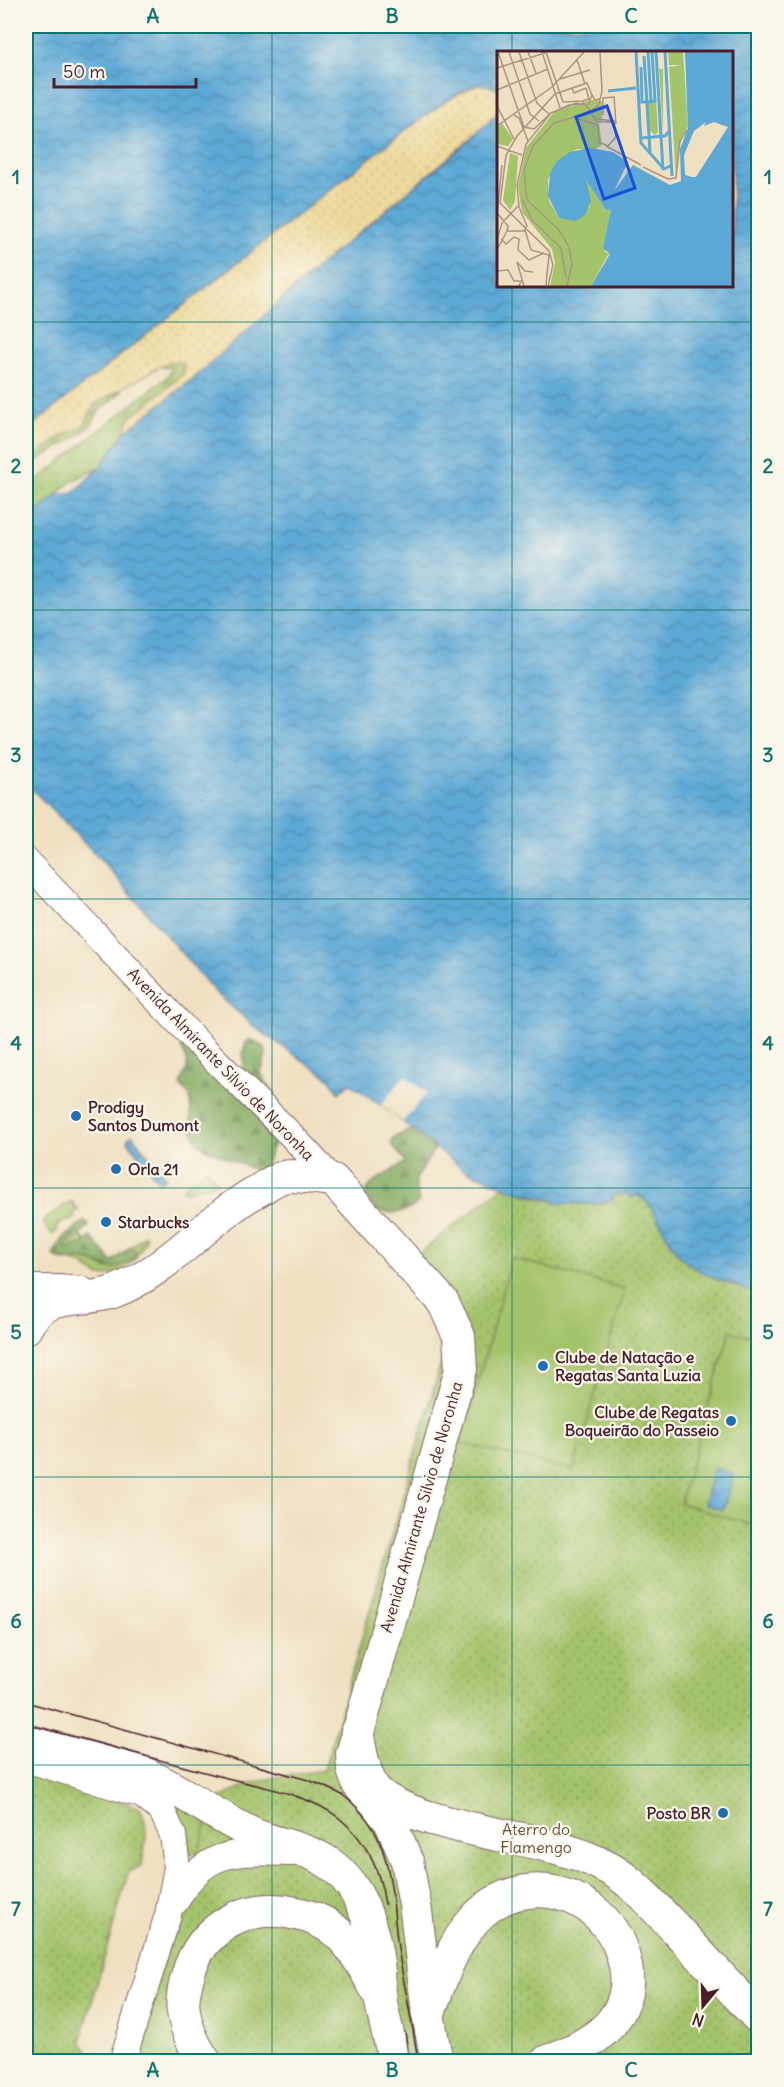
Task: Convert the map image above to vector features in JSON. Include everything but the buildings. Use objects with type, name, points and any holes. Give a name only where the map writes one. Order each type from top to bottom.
[{"type":"highway","points":[[357,1733],[360,1752],[372,1786],[385,1799],[404,1809],[434,1819],[565,1850],[590,1858],[612,1870],[641,1893],[759,2017]]},
{"type":"highway","points":[[428,2014],[452,1955],[467,1929],[483,1911],[505,1897],[519,1892],[542,1890],[572,1897],[594,1909],[616,1938],[627,1971],[626,1986],[617,2015],[597,2036],[572,2052],[547,2061]]},
{"type":"highway","points":[[205,2061],[195,2047],[187,2026],[183,2004],[184,1993],[190,1967],[201,1945],[213,1931],[234,1918],[260,1911],[280,1911],[300,1914],[322,1922],[347,1943],[380,1995]]},
{"type":"main road","points":[[26,1328],[35,1313],[44,1305],[109,1293],[134,1284],[185,1247],[241,1199],[283,1177],[333,1180]]},
{"type":"main road","name":"Avenida Almirante Silvio de Noronha","points":[[333,1180],[443,1302],[459,1335],[461,1369],[352,1755],[355,1778],[390,1821],[407,1861],[416,1911],[428,2014],[437,2061]]},
{"type":"main road","points":[[26,1740],[139,1771],[174,1787],[246,1830],[311,1853],[334,1866],[356,1892],[375,1947],[380,1995],[394,2061]]},
{"type":"street","name":"Avenida Almirante Silvio de Noronha","points":[[26,861],[198,1043],[333,1180]]},
{"type":"street","points":[[283,1177],[291,1135]]},
{"type":"street","points":[[26,1288],[57,1288],[109,1293]]},
{"type":"street","points":[[26,1759],[133,1792],[150,1800],[162,1811],[173,1835],[177,1867],[168,1915],[122,2061]]},
{"type":"street","points":[[168,1915],[192,1877],[213,1860],[243,1854],[311,1853]]},
{"type":"green space","points":[[170,361],[183,363],[185,369],[183,374],[129,419],[124,433],[100,467],[72,481],[26,522],[26,489],[165,379],[172,370],[162,365]]},
{"type":"green space","points":[[123,390],[100,410],[91,425],[82,433],[26,468],[26,463],[60,437],[84,423],[95,403]]},
{"type":"green space","points":[[252,1040],[264,1047],[266,1053],[261,1073],[277,1101],[278,1109],[265,1127],[274,1144],[264,1171],[259,1172],[205,1148],[196,1141],[191,1125],[190,1096],[181,1086],[187,1064],[181,1047],[184,1046],[243,1071],[245,1046],[247,1041]]},
{"type":"green space","points":[[407,1131],[414,1131],[435,1148],[416,1179],[419,1201],[405,1211],[388,1213],[377,1211],[366,1195],[367,1190],[375,1181],[405,1162],[391,1144],[393,1138]]},
{"type":"green space","points":[[207,1169],[218,1183],[185,1191],[182,1188]]},
{"type":"green space","name":"Aterro do Flamengo","points":[[504,1186],[557,1202],[584,1204],[612,1201],[612,1196],[622,1194],[640,1196],[709,1275],[758,1294],[758,2061],[131,2062],[213,1804],[225,1795],[251,1783],[324,1770],[443,1357],[436,1308],[420,1253]]},
{"type":"green space","points":[[71,1201],[78,1210],[73,1214],[75,1217],[70,1221],[68,1218],[56,1227],[58,1230],[52,1235],[42,1222]]},
{"type":"green space","points":[[85,1221],[89,1226],[80,1234],[85,1241],[91,1237],[112,1262],[145,1235],[146,1239],[135,1259],[122,1271],[100,1276],[80,1263],[62,1260],[53,1255],[65,1236]]},
{"type":"green space","points":[[85,1221],[89,1226],[66,1245],[67,1248],[82,1245],[91,1237],[112,1262],[131,1247],[136,1251],[134,1258],[119,1267],[108,1269],[92,1261],[79,1259],[73,1262],[54,1257],[62,1241]]},
{"type":"green space","name":"Clube de Natação e Regatas Santa Luzia","points":[[512,1258],[625,1289],[573,1470],[461,1443]]},
{"type":"green space","name":"Clube de Regatas Boqueirão do Passeio","points":[[730,1331],[758,1339],[758,1527],[680,1503]]},
{"type":"green space","points":[[26,1768],[140,1808],[145,1822],[146,1836],[142,1865],[128,1873],[81,2041],[87,2051],[84,2061],[26,2061]]},
{"type":"green space","points":[[130,1774],[217,1825],[198,1851],[192,1855],[190,1853],[182,1829]]},
{"type":"sand","points":[[478,85],[488,85],[497,89],[497,114],[486,126],[327,259],[200,373],[124,433],[129,419],[183,374],[185,369],[183,363],[170,361],[96,403],[85,423],[60,437],[26,463],[26,430],[380,150],[440,106]]},
{"type":"water","points":[[26,26],[758,26],[758,1294],[709,1276],[683,1259],[671,1243],[656,1215],[638,1195],[631,1198],[628,1193],[612,1196],[613,1201],[597,1204],[561,1203],[510,1189],[463,1169],[349,1083],[339,1093],[330,1079],[256,1028],[215,992],[103,862],[26,783],[26,522],[58,494],[72,494],[100,467],[124,433],[200,373],[327,259],[466,144],[497,114],[497,286],[733,286],[733,51],[497,51],[497,89],[486,85],[477,85],[455,95],[428,114],[26,430]]},
{"type":"water","points":[[132,1135],[166,1178],[160,1183],[127,1140]]},
{"type":"water","points":[[714,1468],[734,1474],[723,1510],[704,1504]]},
{"type":"pier","points":[[405,1075],[427,1093],[403,1122],[381,1105]]},
{"type":"tram line","points":[[26,1702],[308,1780],[332,1789],[345,1797],[361,1812],[373,1828],[387,1866],[398,1948],[418,2062]]},
{"type":"tram line","points":[[26,1724],[282,1792],[327,1810],[349,1827],[365,1846],[380,1879],[385,1904]]},
{"type":"tram line","points":[[405,2032],[409,2062]]},
{"type":"place","name":"Prodigy Santos Dumont","points":[[76,1116]]},
{"type":"place","name":"Orla 21","points":[[116,1169]]},
{"type":"place","name":"Starbucks","points":[[106,1222]]},
{"type":"place","name":"Clube de Natação e Regatas Santa Luzia","points":[[543,1366]]},
{"type":"place","name":"Clube de Regatas Boqueirão do Passeio","points":[[731,1421]]},
{"type":"place","name":"Posto BR","points":[[723,1813]]}]
